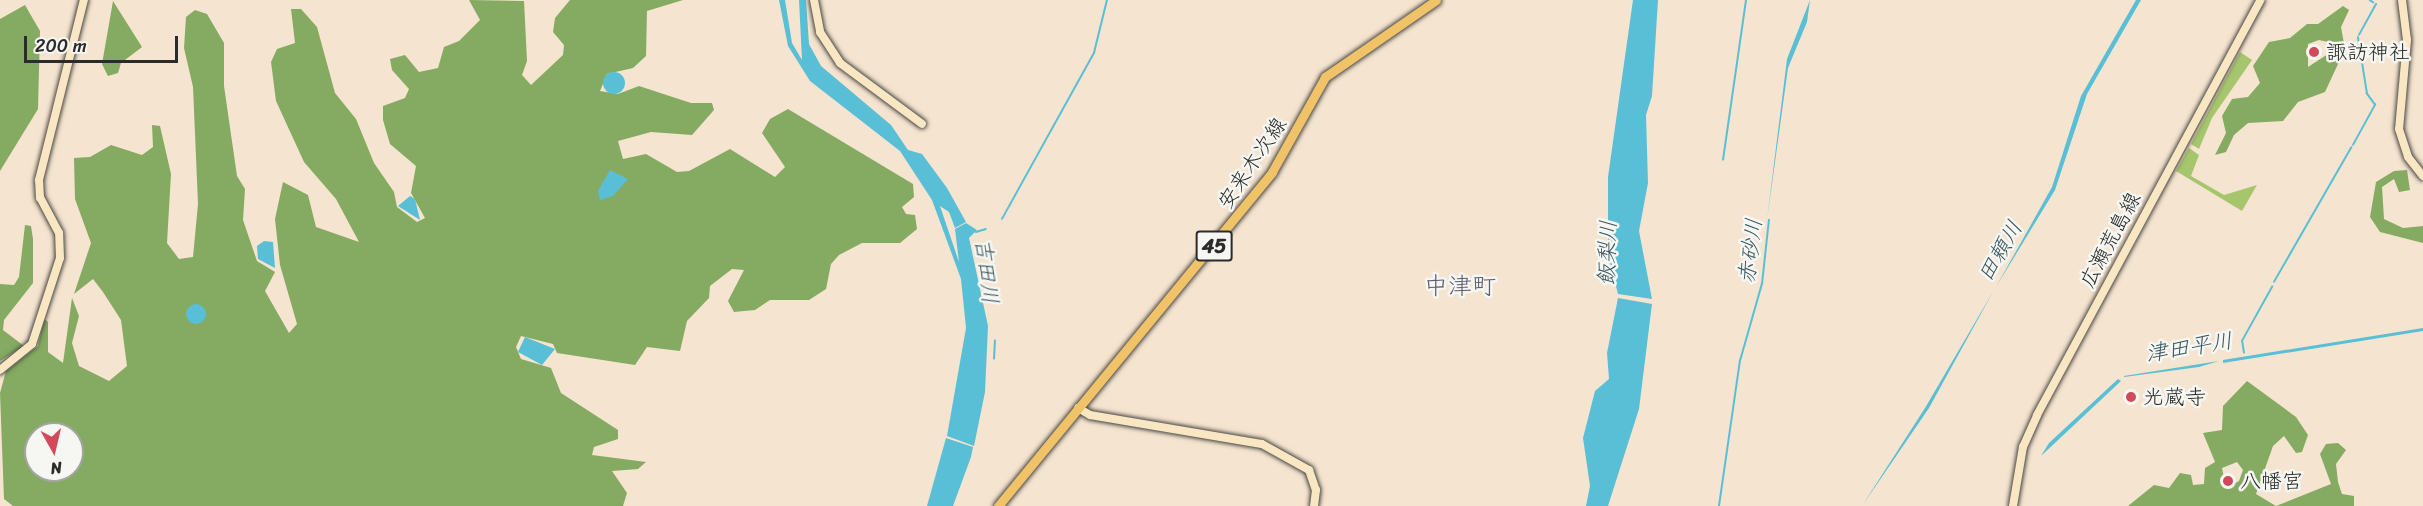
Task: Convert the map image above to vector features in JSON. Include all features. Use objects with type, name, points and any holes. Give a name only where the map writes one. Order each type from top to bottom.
[{"type":"main road","name":"安来木次線","points":[[998,506],[1272,172],[1325,77],[1436,0]]},
{"type":"street","points":[[0,370],[32,344],[60,258],[59,233],[40,198],[39,180],[84,0]]},
{"type":"street","points":[[814,0],[820,32],[834,56],[922,124]]},
{"type":"street","name":"広瀬荒島線","points":[[2013,506],[2023,447],[2037,415],[2260,0]]},
{"type":"street","points":[[2402,0],[2406,40],[2399,129],[2408,157],[2423,176]]},
{"type":"street","points":[[1078,408],[1090,415],[1269,447],[1309,470],[1314,506]]},
{"type":"green space","points":[[469,0],[524,1],[527,61],[522,75],[531,85],[563,55],[564,45],[553,32],[555,18],[570,0],[683,0],[647,11],[646,56],[633,68],[607,74],[600,91],[618,94],[639,86],[691,103],[712,103],[714,110],[692,135],[651,132],[618,141],[623,159],[646,154],[677,172],[689,171],[730,149],[775,177],[785,167],[762,133],[770,119],[788,109],[913,184],[914,197],[902,207],[906,214],[915,215],[917,229],[900,243],[862,243],[839,255],[831,264],[826,289],[809,300],[770,300],[755,310],[734,312],[728,301],[744,270],[732,269],[710,286],[709,298],[687,321],[680,351],[647,347],[635,365],[557,353],[553,344],[521,336],[516,347],[521,359],[551,368],[561,393],[618,430],[618,439],[594,447],[592,455],[646,462],[638,469],[612,471],[627,493],[623,506],[13,506],[4,499],[0,393],[6,371],[38,346],[44,319],[48,322],[48,352],[63,363],[72,298],[79,316],[72,343],[79,366],[109,381],[127,366],[121,320],[103,292],[93,279],[74,294],[91,243],[75,199],[74,158],[90,157],[111,145],[142,155],[153,147],[152,125],[160,126],[171,174],[167,243],[179,259],[193,257],[198,204],[193,87],[184,48],[186,17],[195,10],[207,14],[224,43],[224,86],[237,176],[245,189],[243,220],[257,261],[275,272],[265,291],[289,333],[297,324],[280,265],[275,219],[283,182],[308,195],[316,227],[359,242],[336,199],[304,162],[276,101],[271,62],[277,49],[295,43],[291,9],[301,9],[317,27],[335,93],[356,119],[374,163],[394,192],[397,207],[417,222],[425,218],[411,193],[416,166],[390,144],[383,120],[383,106],[405,98],[409,89],[392,70],[390,59],[405,55],[419,72],[438,68],[444,47],[459,41],[480,20]]},
{"type":"green space","points":[[113,1],[142,47],[121,63],[118,73],[108,76],[102,64]]},
{"type":"green space","points":[[25,5],[40,31],[38,109],[0,171],[0,19]]},
{"type":"green space","points":[[2343,6],[2349,10],[2341,27],[2345,49],[2325,92],[2298,102],[2283,121],[2248,123],[2234,135],[2226,152],[2215,155],[2226,133],[2222,116],[2232,99],[2248,97],[2260,83],[2253,66],[2269,42],[2290,38],[2307,24],[2318,24]],"holes":[[[2319,40],[2328,42],[2328,54],[2308,67],[2308,44]]]},
{"type":"green space","points":[[2240,52],[2252,60],[2212,118],[2199,149],[2191,144]]},
{"type":"green space","points":[[2189,148],[2199,155],[2191,176],[2224,195],[2257,185],[2242,211],[2176,171]]},
{"type":"green space","points":[[2407,170],[2410,190],[2399,192],[2394,179],[2382,187],[2384,219],[2403,228],[2423,226],[2423,243],[2380,232],[2370,217],[2376,182],[2394,171]]},
{"type":"green space","points":[[25,225],[31,226],[33,239],[33,283],[4,320],[3,330],[24,346],[0,361],[0,284],[14,285],[19,277]]},
{"type":"green space","points":[[2247,381],[2296,417],[2308,435],[2302,452],[2296,453],[2284,436],[2273,446],[2256,494],[2276,506],[2128,506],[2154,485],[2169,488],[2180,473],[2191,475],[2193,485],[2204,484],[2205,468],[2215,462],[2203,433],[2222,430],[2223,406]],"holes":[[[2237,462],[2243,470],[2239,481],[2226,488],[2222,468]]]},
{"type":"green space","points":[[2338,443],[2346,450],[2336,464],[2338,482],[2342,494],[2354,496],[2354,506],[2276,506],[2331,484],[2320,454],[2326,444]]},
{"type":"water","points":[[779,0],[785,0],[792,43],[802,60],[799,0],[806,0],[809,44],[821,66],[891,125],[908,150],[922,154],[947,188],[966,222],[955,228],[949,212],[940,206],[959,262],[955,229],[966,223],[977,230],[969,238],[988,326],[985,392],[974,446],[947,436],[966,328],[961,279],[932,200],[900,151],[810,81],[788,46]]},
{"type":"water","points":[[1633,0],[1658,0],[1652,96],[1646,115],[1648,183],[1639,231],[1652,299],[1618,294],[1608,255],[1608,177]]},
{"type":"water","points":[[1810,0],[1807,22],[1788,68],[1767,220],[1787,59]]},
{"type":"water","points":[[2136,0],[2141,0],[2087,94],[2055,190],[1996,287],[2052,187],[2081,96]]},
{"type":"water","points":[[614,72],[622,75],[625,83],[622,91],[614,94],[606,91],[603,83],[606,75]]},
{"type":"water","points":[[610,170],[628,179],[613,196],[600,200],[598,191]]},
{"type":"water","points":[[410,196],[415,199],[420,220],[398,206]]},
{"type":"water","points":[[264,241],[273,242],[275,268],[258,259],[257,246]]},
{"type":"water","points":[[1994,290],[1929,408],[1862,506],[1925,408]]},
{"type":"water","points":[[1618,298],[1652,304],[1639,409],[1608,506],[1586,506],[1590,486],[1583,438],[1595,391],[1609,379],[1607,353]]},
{"type":"water","points":[[196,304],[203,307],[206,314],[203,321],[196,324],[189,321],[186,314],[189,307]]},
{"type":"water","points":[[2423,328],[2423,331],[2223,363],[2223,360]]},
{"type":"water","points":[[525,337],[555,349],[542,365],[518,352]]},
{"type":"water","points":[[2219,361],[2199,367],[2124,377],[2124,376]]},
{"type":"water","points":[[2118,379],[2121,381],[2041,456],[2049,443]]},
{"type":"water","points":[[946,438],[973,447],[971,457],[953,506],[927,506]]},
{"type":"waterway","points":[[1002,219],[1094,53],[1107,0]]},
{"type":"waterway","points":[[1723,160],[1746,0]]},
{"type":"waterway","points":[[2359,35],[2376,4]]},
{"type":"waterway","points":[[2353,145],[2375,105],[2367,94],[2358,38]]},
{"type":"waterway","points":[[2274,282],[2351,148]]},
{"type":"waterway","name":"赤砂川","points":[[1719,506],[1740,361],[1762,284],[1769,220]]},
{"type":"waterway","name":"吉田川","points":[[976,232],[986,229]]},
{"type":"waterway","name":"津田平川","points":[[2244,353],[2242,341],[2272,287]]},
{"type":"waterway","points":[[994,359],[995,341]]},
{"type":"place","name":"諏訪神社","points":[[2314,52]]},
{"type":"place","name":"光蔵寺","points":[[2131,397]]},
{"type":"place","name":"八幡宮","points":[[2228,481]]},
{"type":"district","name":"中津町","points":[[1460,287]]},
{"type":"water label","name":"田頼川","points":[[2000,251]]},
{"type":"water label","name":"飯梨川","points":[[1607,253]]}]
